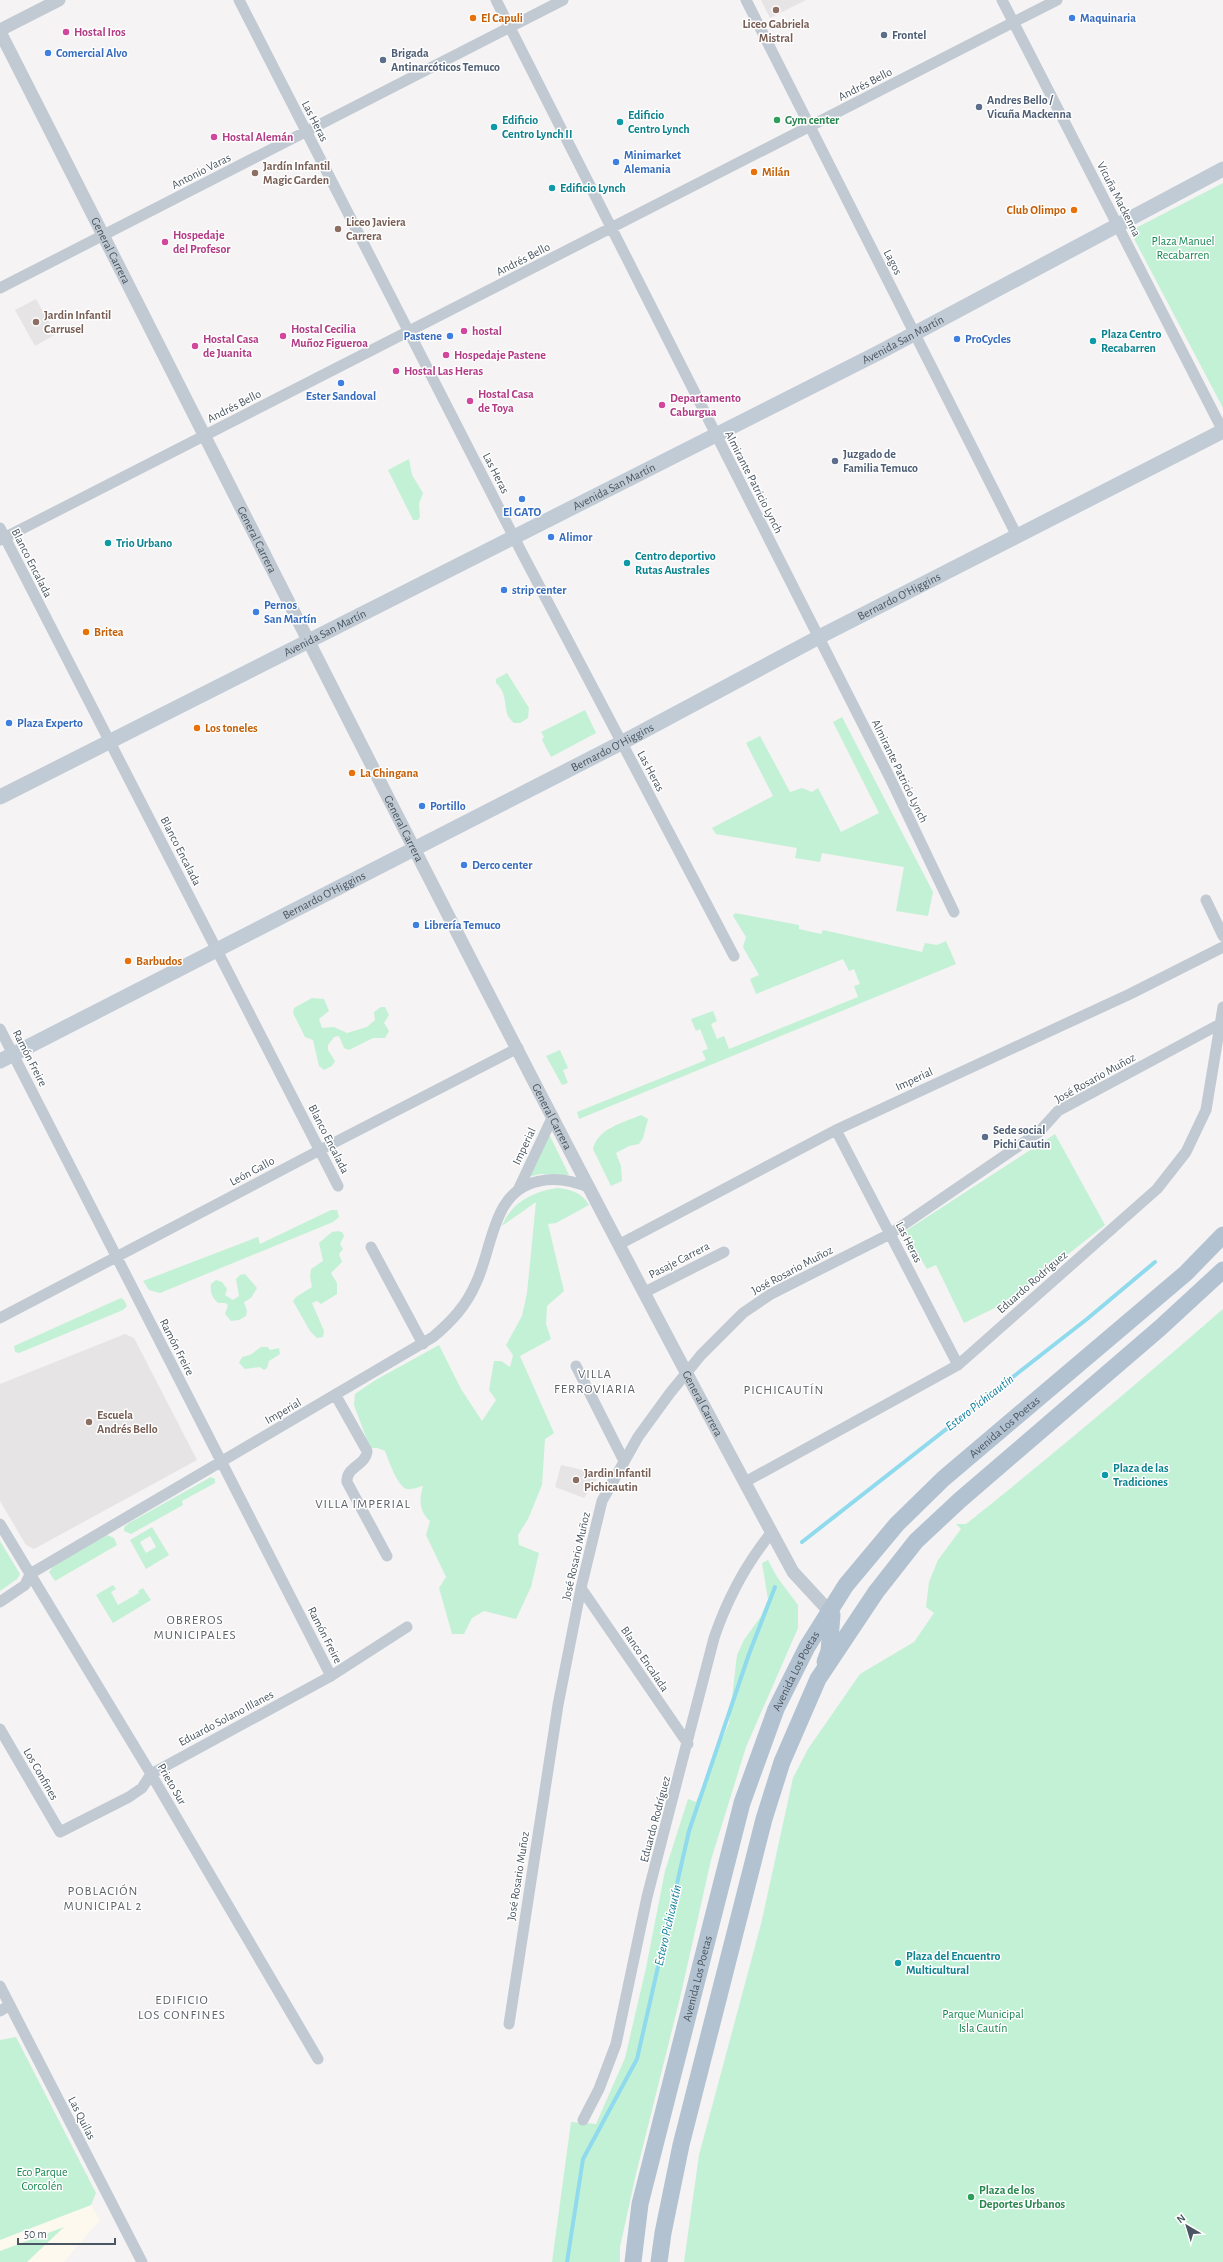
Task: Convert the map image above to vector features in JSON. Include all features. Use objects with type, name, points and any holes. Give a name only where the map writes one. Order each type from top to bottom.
[{"type":"main road","name":"Avenida San Martín","points":[[0,797],[915,333],[1223,169]]},
{"type":"main road","name":"Bernardo O'Higgins","points":[[6,1058],[216,949],[621,743],[818,637],[1223,431]]},
{"type":"main road","name":"Avenida Los Poetas","points":[[633,2262],[640,2204],[742,1803],[763,1742],[782,1697],[806,1647],[829,1611],[870,1554],[897,1524],[937,1485],[1186,1273],[1223,1235]]},
{"type":"main road","name":"Avenida Los Poetas","points":[[659,2262],[663,2233],[681,2145],[764,1820],[782,1762],[818,1679],[876,1592],[916,1541],[960,1500],[1160,1328],[1223,1270]]},
{"type":"main road","points":[[818,1679],[829,1651],[832,1615],[829,1611]]},
{"type":"street","points":[[0,31],[59,0]]},
{"type":"street","name":"Las Heras","points":[[239,0],[514,537],[734,956]]},
{"type":"street","name":"Almirante Patricio Lynch","points":[[496,0],[889,776],[954,912]]},
{"type":"street","name":"Antonio Varas","points":[[0,288],[563,0]]},
{"type":"street","name":"Lagos","points":[[746,0],[1017,536]]},
{"type":"street","name":"Vicuña Mackenna","points":[[1002,0],[1223,431]]},
{"type":"street","name":"Andrés Bello","points":[[2,535],[205,436],[1057,0]]},
{"type":"street","name":"General Carrera","points":[[0,31],[414,849],[771,1533],[793,1572],[829,1611]]},
{"type":"street","name":"Blanco Encalada","points":[[2,535],[110,741],[338,1186]]},
{"type":"street","points":[[1206,900],[1223,936]]},
{"type":"street","name":"Imperial","points":[[620,1244],[836,1130],[1130,994],[1223,947]]},
{"type":"street","name":"Eduardo Rodríguez","points":[[745,1482],[958,1365],[1158,1189],[1186,1152],[1206,1110],[1223,1007]]},
{"type":"street","name":"José Rosario Muñoz","points":[[508,2024],[558,1705],[582,1588],[602,1501],[624,1461],[654,1414],[715,1339],[757,1304],[890,1234],[1039,1132],[1058,1111],[1220,1024]]},
{"type":"street","name":"Ramón Freire","points":[[0,1029],[6,1058],[116,1257],[331,1676]]},
{"type":"street","name":"León Gallo","points":[[0,1318],[518,1048]]},
{"type":"street","name":"Imperial","points":[[0,1602],[24,1585],[30,1574],[336,1396],[423,1344],[447,1326],[460,1312],[469,1298],[484,1264],[499,1216],[511,1196],[519,1188],[553,1116]]},
{"type":"street","name":"Las Heras","points":[[836,1130],[958,1365]]},
{"type":"street","points":[[519,1188],[536,1181],[555,1179],[573,1181],[590,1188]]},
{"type":"street","points":[[371,1247],[423,1344]]},
{"type":"street","name":"Pasaje Carrera","points":[[645,1292],[724,1252]]},
{"type":"street","points":[[576,1366],[624,1461]]},
{"type":"street","points":[[336,1396],[368,1452],[364,1460],[350,1471],[347,1476],[347,1482],[387,1556]]},
{"type":"street","name":"Prieto Sur","points":[[0,1524],[151,1774],[318,2059]]},
{"type":"street","name":"Eduardo Rodríguez","points":[[583,2120],[599,2089],[616,2044],[647,1897],[688,1744],[714,1638],[722,1614],[753,1556],[771,1533]]},
{"type":"street","name":"Blanco Encalada","points":[[582,1588],[688,1744]]},
{"type":"street","name":"Eduardo Solano Illanes","points":[[60,1832],[129,1796],[142,1788],[151,1774],[331,1676],[406,1627]]},
{"type":"street","name":"Los Confines","points":[[0,1729],[60,1832]]},
{"type":"street","name":"Las Quilas","points":[[0,1986],[5,2008],[142,2262]]},
{"type":"shaded area","name":"Liceo Gabriela Mistral","points":[[761,0],[806,0],[770,18]]},
{"type":"shaded area","name":"Jardin Infantil Carrusel","points":[[36,299],[56,334],[35,346],[15,310]]},
{"type":"shaded area","name":"Escuela Andrés Bello","points":[[125,1334],[134,1338],[197,1460],[34,1549],[26,1545],[0,1501],[0,1384]]},
{"type":"shaded area","name":"Jardin Infantil Pichicautin","points":[[561,1465],[600,1474],[584,1498],[555,1487]]},
{"type":"shaded area","points":[[91,2205],[100,2220],[64,2262],[0,2262],[0,2240]]},
{"type":"green space","name":"Plaza Manuel Recabarren","points":[[1223,183],[1223,408],[1130,231]]},
{"type":"green space","points":[[409,459],[412,475],[423,493],[419,504],[420,517],[418,520],[413,520],[388,470]]},
{"type":"green space","points":[[507,673],[529,708],[528,718],[520,723],[514,723],[507,714],[505,699],[501,688],[496,683],[496,679]]},
{"type":"green space","points":[[585,710],[596,733],[551,757],[542,740],[544,737],[541,732]]},
{"type":"green space","points":[[842,717],[933,892],[928,916],[896,911],[904,867],[822,853],[820,862],[795,858],[797,848],[716,834],[712,828],[773,796],[746,743],[760,736],[790,792],[802,788],[812,792],[818,788],[841,832],[879,813],[833,722]]},
{"type":"green space","points":[[735,913],[799,925],[799,929],[821,934],[823,930],[922,952],[925,943],[937,945],[946,941],[956,964],[579,1119],[577,1112],[706,1060],[702,1051],[708,1049],[700,1029],[696,1031],[691,1019],[713,1011],[717,1021],[711,1024],[717,1039],[724,1036],[729,1049],[858,997],[854,986],[860,984],[854,969],[849,971],[843,959],[756,994],[750,979],[759,975],[743,947],[746,937],[733,916]]},
{"type":"green space","points":[[312,998],[324,999],[329,1011],[319,1019],[322,1028],[334,1027],[347,1033],[367,1027],[375,1020],[374,1012],[381,1007],[385,1007],[389,1015],[384,1023],[389,1031],[385,1038],[373,1038],[349,1050],[344,1048],[339,1036],[334,1037],[328,1045],[328,1050],[335,1061],[332,1066],[324,1070],[319,1066],[313,1040],[305,1037],[293,1013],[294,1008]]},
{"type":"green space","points":[[560,1050],[568,1068],[563,1070],[568,1083],[562,1085],[546,1056]]},
{"type":"green space","points":[[641,1115],[648,1119],[643,1138],[639,1144],[629,1146],[616,1153],[621,1166],[622,1181],[611,1186],[593,1149],[600,1136],[606,1131]]},
{"type":"green space","points":[[549,1134],[569,1175],[540,1174],[528,1177]]},
{"type":"green space","points":[[1055,1134],[1105,1225],[1009,1301],[964,1323],[936,1265],[927,1269],[904,1232]]},
{"type":"green space","points":[[557,1188],[576,1192],[583,1197],[589,1205],[556,1223],[548,1224],[564,1291],[547,1306],[546,1324],[551,1339],[520,1356],[554,1433],[545,1439],[542,1485],[528,1519],[518,1535],[519,1545],[539,1553],[531,1587],[516,1619],[484,1611],[472,1618],[464,1634],[452,1634],[439,1588],[446,1577],[426,1535],[430,1521],[426,1517],[421,1505],[423,1486],[413,1489],[403,1487],[394,1473],[385,1451],[377,1448],[370,1448],[354,1405],[355,1394],[374,1381],[439,1345],[461,1389],[482,1421],[496,1400],[489,1390],[494,1361],[501,1361],[510,1367],[513,1355],[506,1345],[522,1316],[527,1293],[536,1202],[502,1226],[511,1210],[517,1204],[531,1195]]},
{"type":"green space","points":[[331,1210],[337,1210],[339,1217],[333,1222],[160,1293],[149,1290],[143,1281],[258,1237],[260,1244]]},
{"type":"green space","points":[[339,1231],[343,1233],[344,1236],[340,1244],[343,1249],[339,1254],[342,1262],[331,1273],[337,1283],[337,1294],[321,1304],[317,1301],[312,1303],[324,1331],[323,1337],[317,1338],[310,1331],[293,1301],[296,1297],[312,1287],[310,1277],[311,1269],[323,1261],[319,1243],[332,1232]]},
{"type":"green space","points":[[245,1274],[257,1288],[251,1298],[244,1302],[247,1311],[246,1316],[239,1320],[231,1321],[225,1314],[228,1305],[225,1303],[218,1303],[216,1301],[211,1292],[211,1284],[216,1280],[222,1282],[227,1289],[225,1295],[233,1300],[239,1296],[236,1279],[240,1275]]},
{"type":"green space","points":[[121,1298],[127,1306],[123,1310],[19,1353],[15,1352],[14,1346]]},
{"type":"green space","name":"Parque Municipal Isla Cautín","points":[[1223,1309],[1223,2262],[684,2262],[699,2155],[761,1924],[793,1778],[808,1749],[860,1674],[914,1642],[934,1613],[926,1607],[929,1582],[938,1560],[961,1529],[956,1524],[966,1524],[999,1498],[1160,1364]]},
{"type":"green space","points":[[261,1347],[268,1347],[270,1350],[279,1348],[280,1354],[269,1361],[267,1368],[264,1370],[260,1367],[245,1369],[239,1363],[242,1357],[250,1355]]},
{"type":"green space","points":[[211,1477],[215,1479],[215,1483],[182,1501],[183,1505],[131,1534],[124,1531],[124,1527],[129,1523]]},
{"type":"green space","points":[[152,1527],[169,1555],[146,1569],[130,1540]],"holes":[[[150,1536],[156,1547],[146,1553],[140,1542]]]},
{"type":"green space","points":[[107,1535],[114,1538],[117,1545],[55,1581],[49,1572],[55,1564]]},
{"type":"green space","points":[[0,1541],[20,1574],[17,1579],[0,1591]]},
{"type":"green space","points":[[768,1560],[777,1577],[798,1605],[798,1628],[746,1747],[711,1860],[680,1998],[636,2174],[620,2247],[620,2262],[552,2262],[571,2122],[596,2124],[625,2058],[646,1968],[665,1871],[688,1799],[696,1802],[729,1723],[737,1655],[744,1640],[761,1616],[768,1599],[762,1563]]},
{"type":"green space","points":[[113,1585],[116,1589],[111,1592],[118,1605],[139,1593],[138,1591],[143,1588],[151,1600],[113,1623],[96,1595]]},
{"type":"green space","name":"Eco Parque Corcolén","points":[[16,2037],[96,2193],[91,2205],[0,2240],[0,2040]]},
{"type":"green space","points":[[64,2227],[27,2262],[0,2262],[0,2251]]},
{"type":"waterway","name":"Estero Pichicautín","points":[[802,1542],[1087,1319],[1155,1262]]},
{"type":"waterway","name":"Estero Pichicautín","points":[[567,2262],[583,2159],[637,2059],[689,1831],[749,1654],[775,1587]]},
{"type":"place","name":"Liceo Gabriela Mistral","points":[[776,10]]},
{"type":"place","name":"El Capuli","points":[[473,18]]},
{"type":"place","name":"Maquinaria","points":[[1072,18]]},
{"type":"place","name":"Hostal Iros","points":[[66,32]]},
{"type":"place","name":"Frontel","points":[[884,35]]},
{"type":"place","name":"Comercial Alvo","points":[[48,53]]},
{"type":"place","name":"Brigada Antinarcóticos Temuco","points":[[383,60]]},
{"type":"place","name":"Andres Bello / Vicuña Mackenna","points":[[979,107]]},
{"type":"place","name":"Gym center","points":[[777,120]]},
{"type":"place","name":"Edificio Centro Lynch","points":[[620,122]]},
{"type":"place","name":"Edificio Centro Lynch II","points":[[494,127]]},
{"type":"place","name":"Hostal Alemán","points":[[214,137]]},
{"type":"place","name":"Minimarket Alemania","points":[[616,162]]},
{"type":"place","name":"Milán","points":[[754,172]]},
{"type":"place","name":"Jardín Infantil Magic Garden","points":[[255,173]]},
{"type":"place","name":"Edificio Lynch","points":[[552,188]]},
{"type":"place","name":"Club Olimpo","points":[[1074,210]]},
{"type":"place","name":"Liceo Javiera Carrera","points":[[338,229]]},
{"type":"place","name":"Hospedaje del Profesor","points":[[165,242]]},
{"type":"place","name":"Jardin Infantil Carrusel","points":[[36,322]]},
{"type":"place","name":"hostal","points":[[464,331]]},
{"type":"place","name":"Hostal Cecilia Muñoz Figueroa","points":[[283,336]]},
{"type":"place","name":"Pastene","points":[[450,336]]},
{"type":"place","name":"ProCycles","points":[[957,339]]},
{"type":"place","name":"Plaza Centro Recabarren","points":[[1093,341]]},
{"type":"place","name":"Hostal Casa de Juanita","points":[[195,346]]},
{"type":"place","name":"Hospedaje Pastene","points":[[446,355]]},
{"type":"place","name":"Hostal Las Heras","points":[[396,371]]},
{"type":"place","name":"Ester Sandoval","points":[[341,383]]},
{"type":"place","name":"Hostal Casa de Toya","points":[[470,401]]},
{"type":"place","name":"Departamento Caburgua","points":[[662,405]]},
{"type":"place","name":"Juzgado de Familia Temuco","points":[[835,461]]},
{"type":"place","name":"El GATO","points":[[522,499]]},
{"type":"place","name":"Alimor","points":[[551,537]]},
{"type":"place","name":"Trio Urbano","points":[[108,543]]},
{"type":"place","name":"Centro deportivo Rutas Australes","points":[[627,563]]},
{"type":"place","name":"strip center","points":[[504,590]]},
{"type":"place","name":"Pernos San Martín","points":[[256,612]]},
{"type":"place","name":"Britea","points":[[86,632]]},
{"type":"place","name":"Plaza Experto","points":[[9,723]]},
{"type":"place","name":"Los toneles","points":[[197,728]]},
{"type":"place","name":"La Chingana","points":[[352,773]]},
{"type":"place","name":"Portillo","points":[[422,806]]},
{"type":"place","name":"Derco center","points":[[464,865]]},
{"type":"place","name":"Librería Temuco","points":[[416,925]]},
{"type":"place","name":"Barbudos","points":[[128,961]]},
{"type":"place","name":"Sede social Pichi Cautin","points":[[985,1137]]},
{"type":"place","name":"Escuela Andrés Bello","points":[[89,1422]]},
{"type":"place","name":"Plaza de las Tradiciones","points":[[1105,1475]]},
{"type":"place","name":"Jardin Infantil Pichicautin","points":[[576,1480]]},
{"type":"place","name":"Plaza del Encuentro Multicultural","points":[[898,1963]]},
{"type":"place","name":"Plaza de los Deportes Urbanos","points":[[971,2197]]},
{"type":"district","name":"VILLA FERROVIARIA","points":[[595,1380]]},
{"type":"district","name":"PICHICAUTÍN","points":[[784,1389]]},
{"type":"district","name":"VILLA IMPERIAL","points":[[363,1503]]},
{"type":"district","name":"OBREROS MUNICIPALES","points":[[195,1626]]},
{"type":"district","name":"POBLACIÓN MUNICIPAL 2","points":[[103,1898]]},
{"type":"district","name":"EDIFICIO LOS CONFINES","points":[[182,2006]]}]
